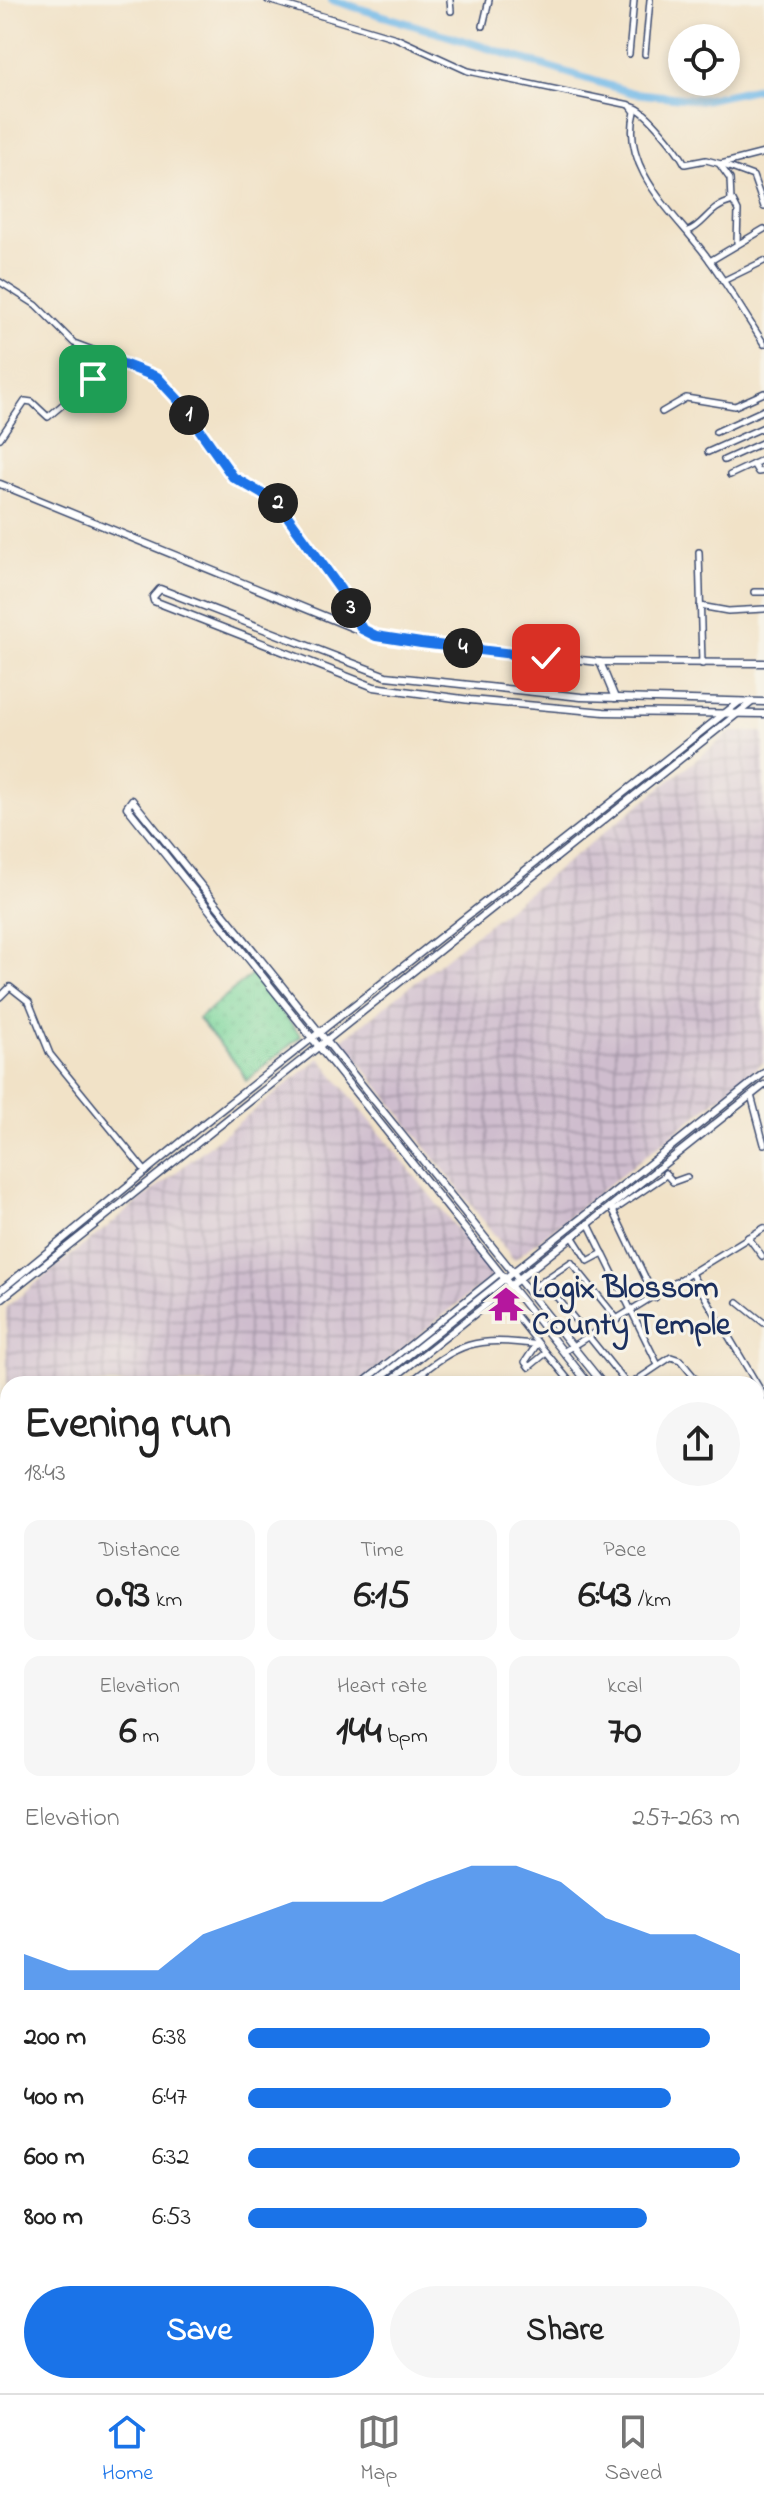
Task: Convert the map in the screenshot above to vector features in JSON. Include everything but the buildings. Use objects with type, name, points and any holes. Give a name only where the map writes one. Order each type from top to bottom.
[{"type":"street","points":[[268,0],[399,39],[468,71],[512,78],[632,107],[647,115],[663,138],[681,151],[684,163],[706,160],[753,176],[764,207]]},
{"type":"street","points":[[450,0],[451,11]]},
{"type":"street","points":[[483,26],[489,0]]},
{"type":"street","points":[[629,54],[634,0]]},
{"type":"street","points":[[645,54],[650,0]]},
{"type":"street","points":[[632,107],[631,130],[645,176],[660,201],[710,261],[763,341]]},
{"type":"street","points":[[720,164],[764,153]]},
{"type":"street","points":[[720,164],[730,179],[731,201],[738,211],[737,242]]},
{"type":"street","points":[[688,231],[695,229],[715,207],[731,201]]},
{"type":"street","points":[[710,261],[737,242],[764,229]]},
{"type":"street","points":[[723,281],[764,261]]},
{"type":"street","points":[[0,282],[36,305],[69,340],[157,377],[180,402],[233,477],[278,503],[344,595],[356,623],[372,635]]},
{"type":"street","points":[[0,438],[25,401],[32,402],[48,417],[95,378],[110,359]]},
{"type":"street","points":[[662,412],[686,398],[735,406],[761,395],[764,409],[716,432]]},
{"type":"street","points":[[708,452],[764,427]]},
{"type":"street","points":[[724,460],[764,442]]},
{"type":"street","points":[[730,475],[764,459]]},
{"type":"street","points":[[753,464],[758,472],[764,471]]},
{"type":"street","points":[[0,484],[372,635],[601,666],[764,663]]},
{"type":"street","points":[[699,552],[702,665]]},
{"type":"street","points":[[764,702],[615,698],[386,676],[160,589],[153,597],[154,601],[235,634],[374,687],[470,700],[604,712],[764,714]]},
{"type":"street","points":[[754,592],[764,592]]},
{"type":"street","points":[[700,606],[728,611],[764,609]]},
{"type":"street","points":[[601,666],[615,698]]},
{"type":"street","points":[[325,1036],[740,702]]},
{"type":"street","points":[[0,1277],[3,1288],[146,1172],[752,702]]},
{"type":"street","points":[[580,1374],[127,807],[132,800],[597,1376]]},
{"type":"street","points":[[0,997],[10,987],[25,997],[46,1048],[146,1172]]},
{"type":"street","points":[[0,1300],[316,1043]]},
{"type":"street","points":[[371,1376],[764,1073]]},
{"type":"street","points":[[612,1208],[764,1085]]},
{"type":"street","points":[[751,1095],[764,1144]]},
{"type":"street","points":[[659,1167],[673,1182],[687,1177]]},
{"type":"street","points":[[396,1376],[587,1222],[666,1175]]},
{"type":"street","points":[[612,1208],[655,1298]]},
{"type":"street","points":[[587,1222],[658,1365]]},
{"type":"street","points":[[563,1352],[764,1228]]},
{"type":"street","points":[[571,1235],[588,1261],[603,1253]]},
{"type":"street","points":[[748,1237],[762,1256]]},
{"type":"street","points":[[528,1291],[571,1262],[618,1320]]},
{"type":"street","points":[[381,1376],[501,1275]]},
{"type":"street","points":[[692,1275],[752,1376]]},
{"type":"street","points":[[543,1280],[622,1376]]},
{"type":"street","points":[[738,1302],[764,1323]]},
{"type":"street","points":[[526,1306],[516,1314],[565,1376]]},
{"type":"street","points":[[419,1376],[465,1344],[495,1340],[538,1345]]},
{"type":"street","points":[[538,1345],[525,1362],[526,1366],[546,1353]]},
{"type":"street","points":[[641,1376],[675,1357],[691,1376]]},
{"type":"shaded area","points":[[731,732],[764,732],[764,1062],[514,1260],[342,1040]]},
{"type":"shaded area","points":[[320,1058],[494,1275],[367,1376],[7,1376],[6,1307]]},
{"type":"green space","points":[[252,974],[301,1036],[246,1081],[240,1068],[198,1019]]},
{"type":"waterway","points":[[332,0],[633,93],[703,100],[764,87]]},
{"type":"place","name":"Logix Blossom County Temple","points":[[506,1304]]},
{"type":"route","points":[[93,379],[110,359],[146,370],[162,381],[212,443],[233,477],[253,492],[278,503],[340,589],[362,629],[376,636],[546,658]]}]
